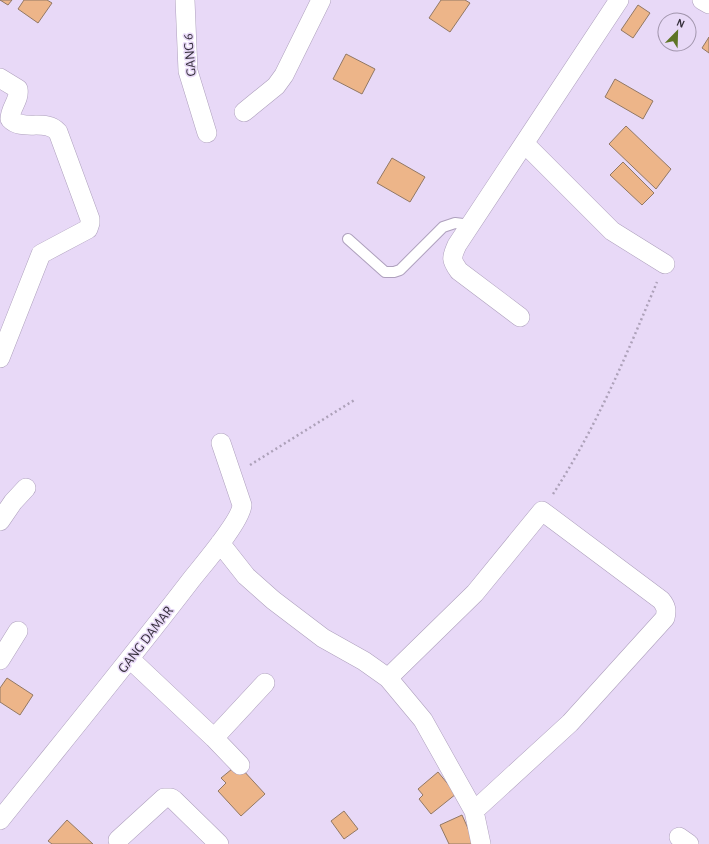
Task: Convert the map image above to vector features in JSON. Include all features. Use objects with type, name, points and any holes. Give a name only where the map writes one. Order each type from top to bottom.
[{"type":"street","name":"GANG 6","points":[[185,0],[188,71],[206,132]]},
{"type":"street","points":[[244,112],[276,86],[284,75],[321,0]]},
{"type":"street","points":[[520,317],[459,271],[453,263],[452,255],[456,245],[525,144],[619,0]]},
{"type":"street","points":[[702,0],[709,4]]},
{"type":"street","points":[[0,78],[18,89],[19,94],[10,114],[10,119],[14,123],[53,127],[58,132],[90,218],[88,229],[41,254],[0,358]]},
{"type":"street","points":[[525,144],[612,231],[665,264]]},
{"type":"street","name":"GANG DAMAR","points":[[0,820],[130,659],[220,543],[241,512],[242,505],[221,443]]},
{"type":"street","points":[[0,521],[13,502],[26,488]]},
{"type":"street","points":[[388,678],[475,593],[542,511],[666,605],[664,618],[570,722],[474,811]]},
{"type":"street","points":[[220,543],[246,576],[273,600],[323,638],[364,661],[388,678],[423,720],[474,811],[481,844]]},
{"type":"street","points":[[0,660],[18,631]]},
{"type":"street","points":[[130,659],[214,738],[240,765]]},
{"type":"street","points":[[214,738],[265,683]]},
{"type":"street","points":[[118,840],[164,798],[168,798],[174,800],[219,844]]},
{"type":"lane","points":[[348,240],[385,272],[394,272],[400,270],[443,227],[455,223],[471,225]]},
{"type":"path","points":[[542,511],[577,455],[622,364],[665,264]]},
{"type":"path","points":[[232,476],[356,399]]},
{"type":"building","points":[[0,0],[12,0],[8,5]]},
{"type":"building","points":[[24,0],[47,0],[52,3],[38,23],[18,9]]},
{"type":"building","points":[[441,0],[465,0],[470,3],[450,32],[429,18]]},
{"type":"building","points":[[638,5],[650,13],[633,38],[621,30]]},
{"type":"building","points":[[709,37],[709,53],[702,48]]},
{"type":"building","points":[[346,54],[375,69],[362,94],[333,79]]},
{"type":"building","points":[[615,79],[653,101],[643,119],[605,97]]},
{"type":"building","points":[[626,126],[671,169],[656,189],[609,144]]},
{"type":"building","points":[[392,158],[425,177],[410,202],[377,183]]},
{"type":"building","points":[[623,162],[654,193],[642,205],[610,175]]},
{"type":"building","points":[[7,678],[33,695],[20,715],[0,702],[0,688]]},
{"type":"building","points":[[232,769],[242,769],[265,794],[241,816],[218,791],[226,783],[221,778]]},
{"type":"building","points":[[438,772],[456,794],[431,814],[419,799],[423,795],[418,789]]},
{"type":"building","points":[[344,811],[358,829],[344,839],[331,821]]},
{"type":"building","points":[[462,815],[475,844],[449,844],[440,825]]},
{"type":"building","points":[[67,820],[93,844],[52,844],[48,841]]}]
